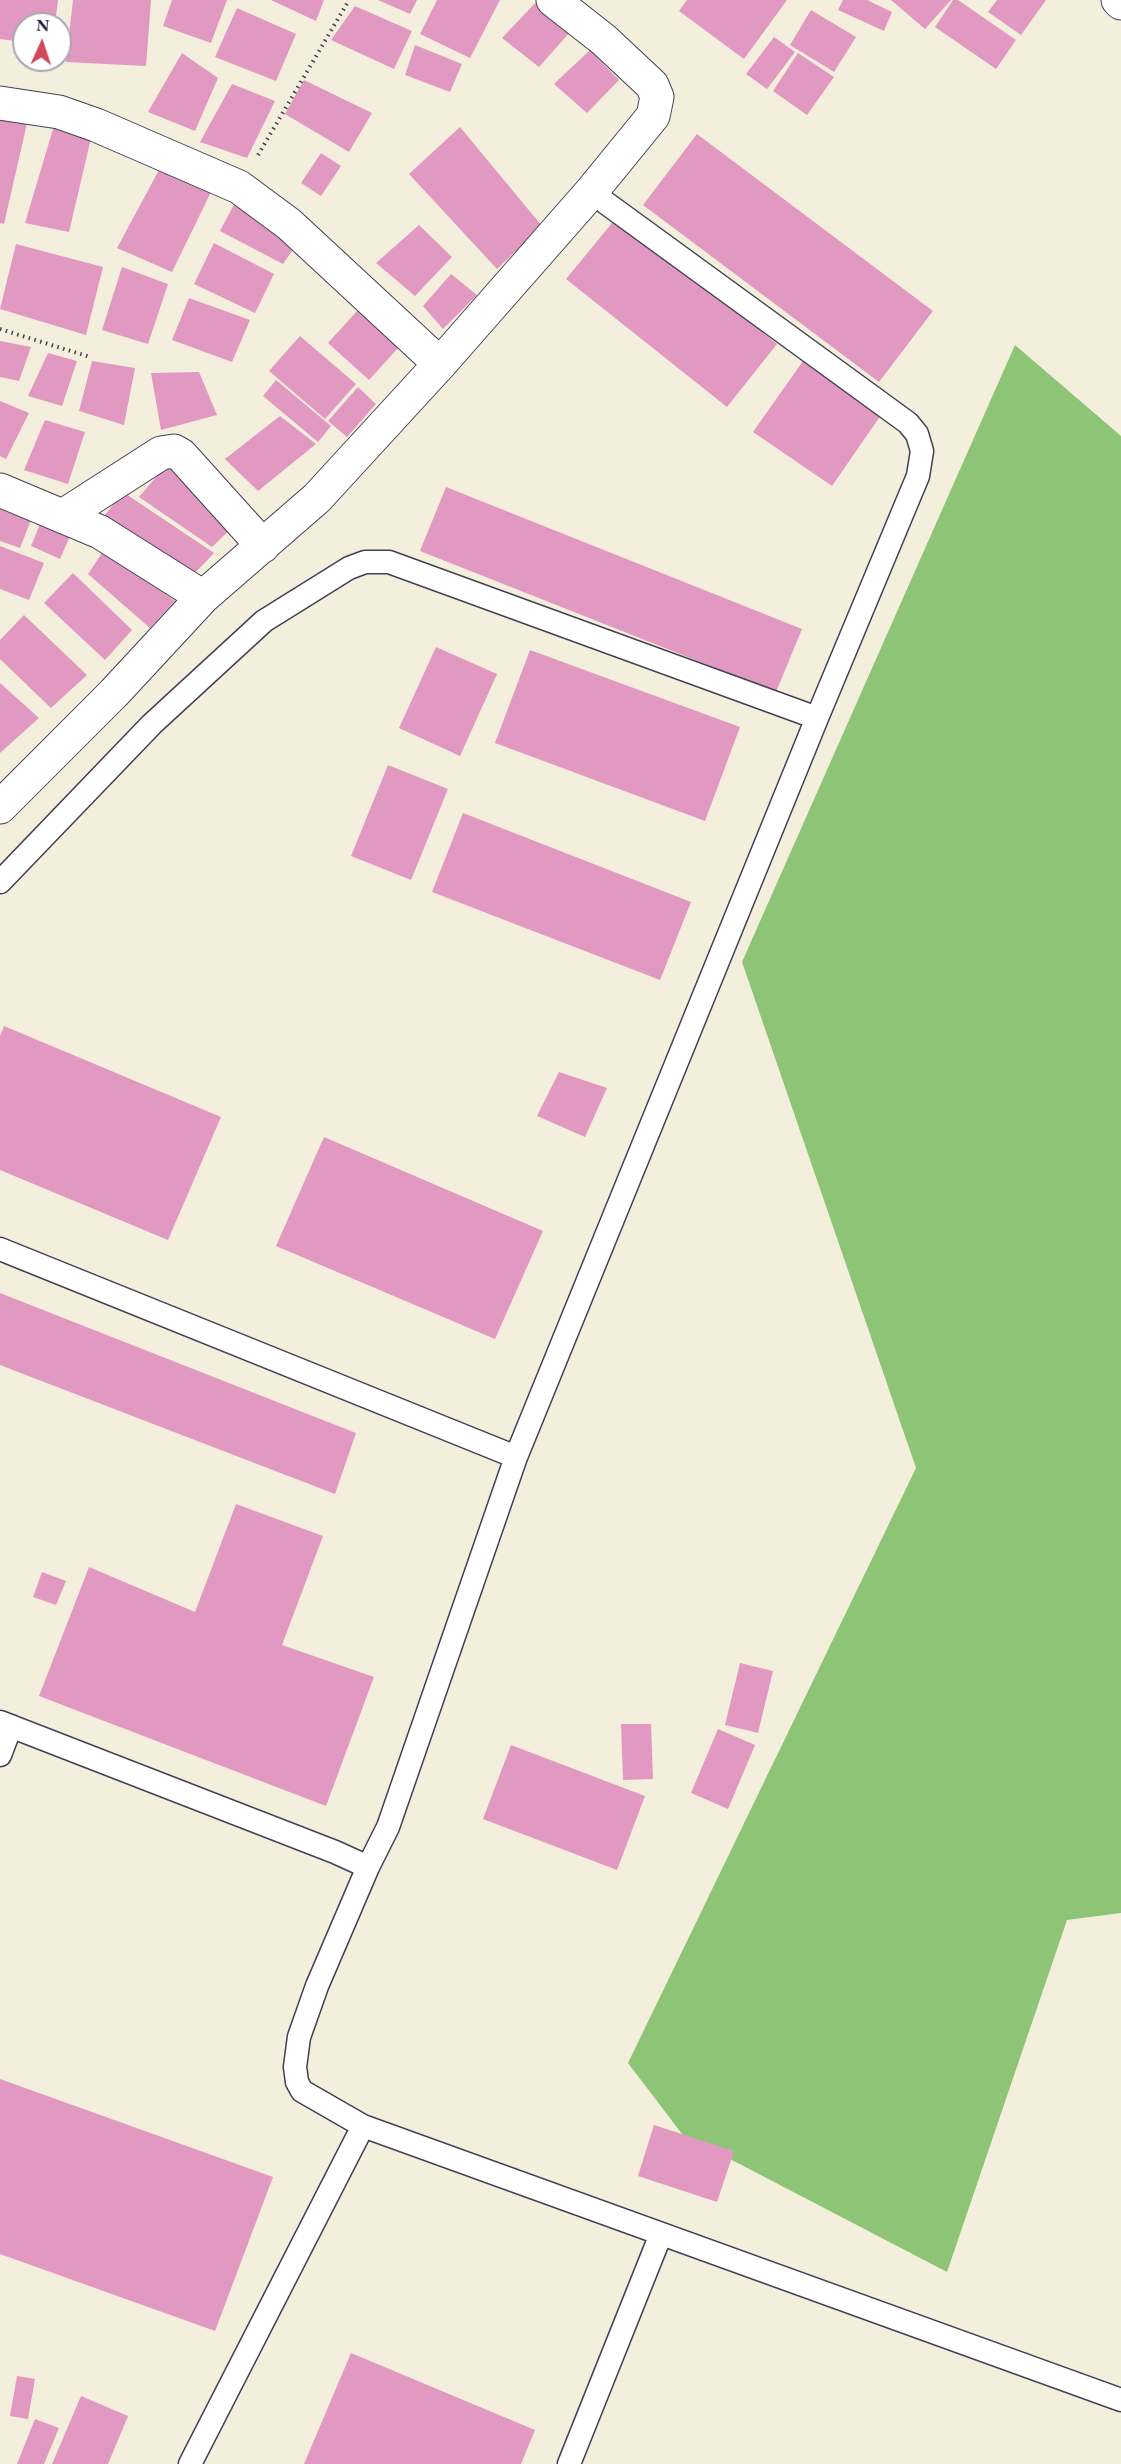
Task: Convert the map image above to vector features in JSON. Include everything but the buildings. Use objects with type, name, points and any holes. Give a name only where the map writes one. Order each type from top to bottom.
[{"type":"street","points":[[0,807],[114,693],[203,597],[317,498],[440,364],[599,197],[653,116],[657,97],[652,85],[633,65],[553,0]]},
{"type":"street","points":[[0,103],[59,112],[239,187],[289,224],[440,364]]},
{"type":"street","points":[[63,516],[161,453],[174,451],[181,455],[263,546]]},
{"type":"street","points":[[0,490],[100,532],[203,597]]},
{"type":"lane","points":[[599,197],[908,423],[917,434],[922,451],[918,476],[516,1457],[388,1827],[368,1867],[317,1986],[299,2037],[295,2067],[297,2082],[302,2091],[363,2126],[1121,2400]]},
{"type":"lane","points":[[0,882],[152,724],[264,621],[349,568],[366,562],[389,562],[817,718]]},
{"type":"lane","points":[[0,1249],[516,1457]]},
{"type":"lane","points":[[0,1755],[6,1724],[335,1852],[368,1867]]},
{"type":"lane","points":[[190,2464],[363,2126]]},
{"type":"lane","points":[[569,2464],[661,2234]]},
{"type":"path","points":[[239,187],[349,0]]},
{"type":"path","points":[[0,329],[90,357]]},
{"type":"green space","points":[[1015,345],[1121,436],[1121,1913],[1067,1920],[947,2272],[682,2134],[628,2063],[916,1468],[742,962]]}]
